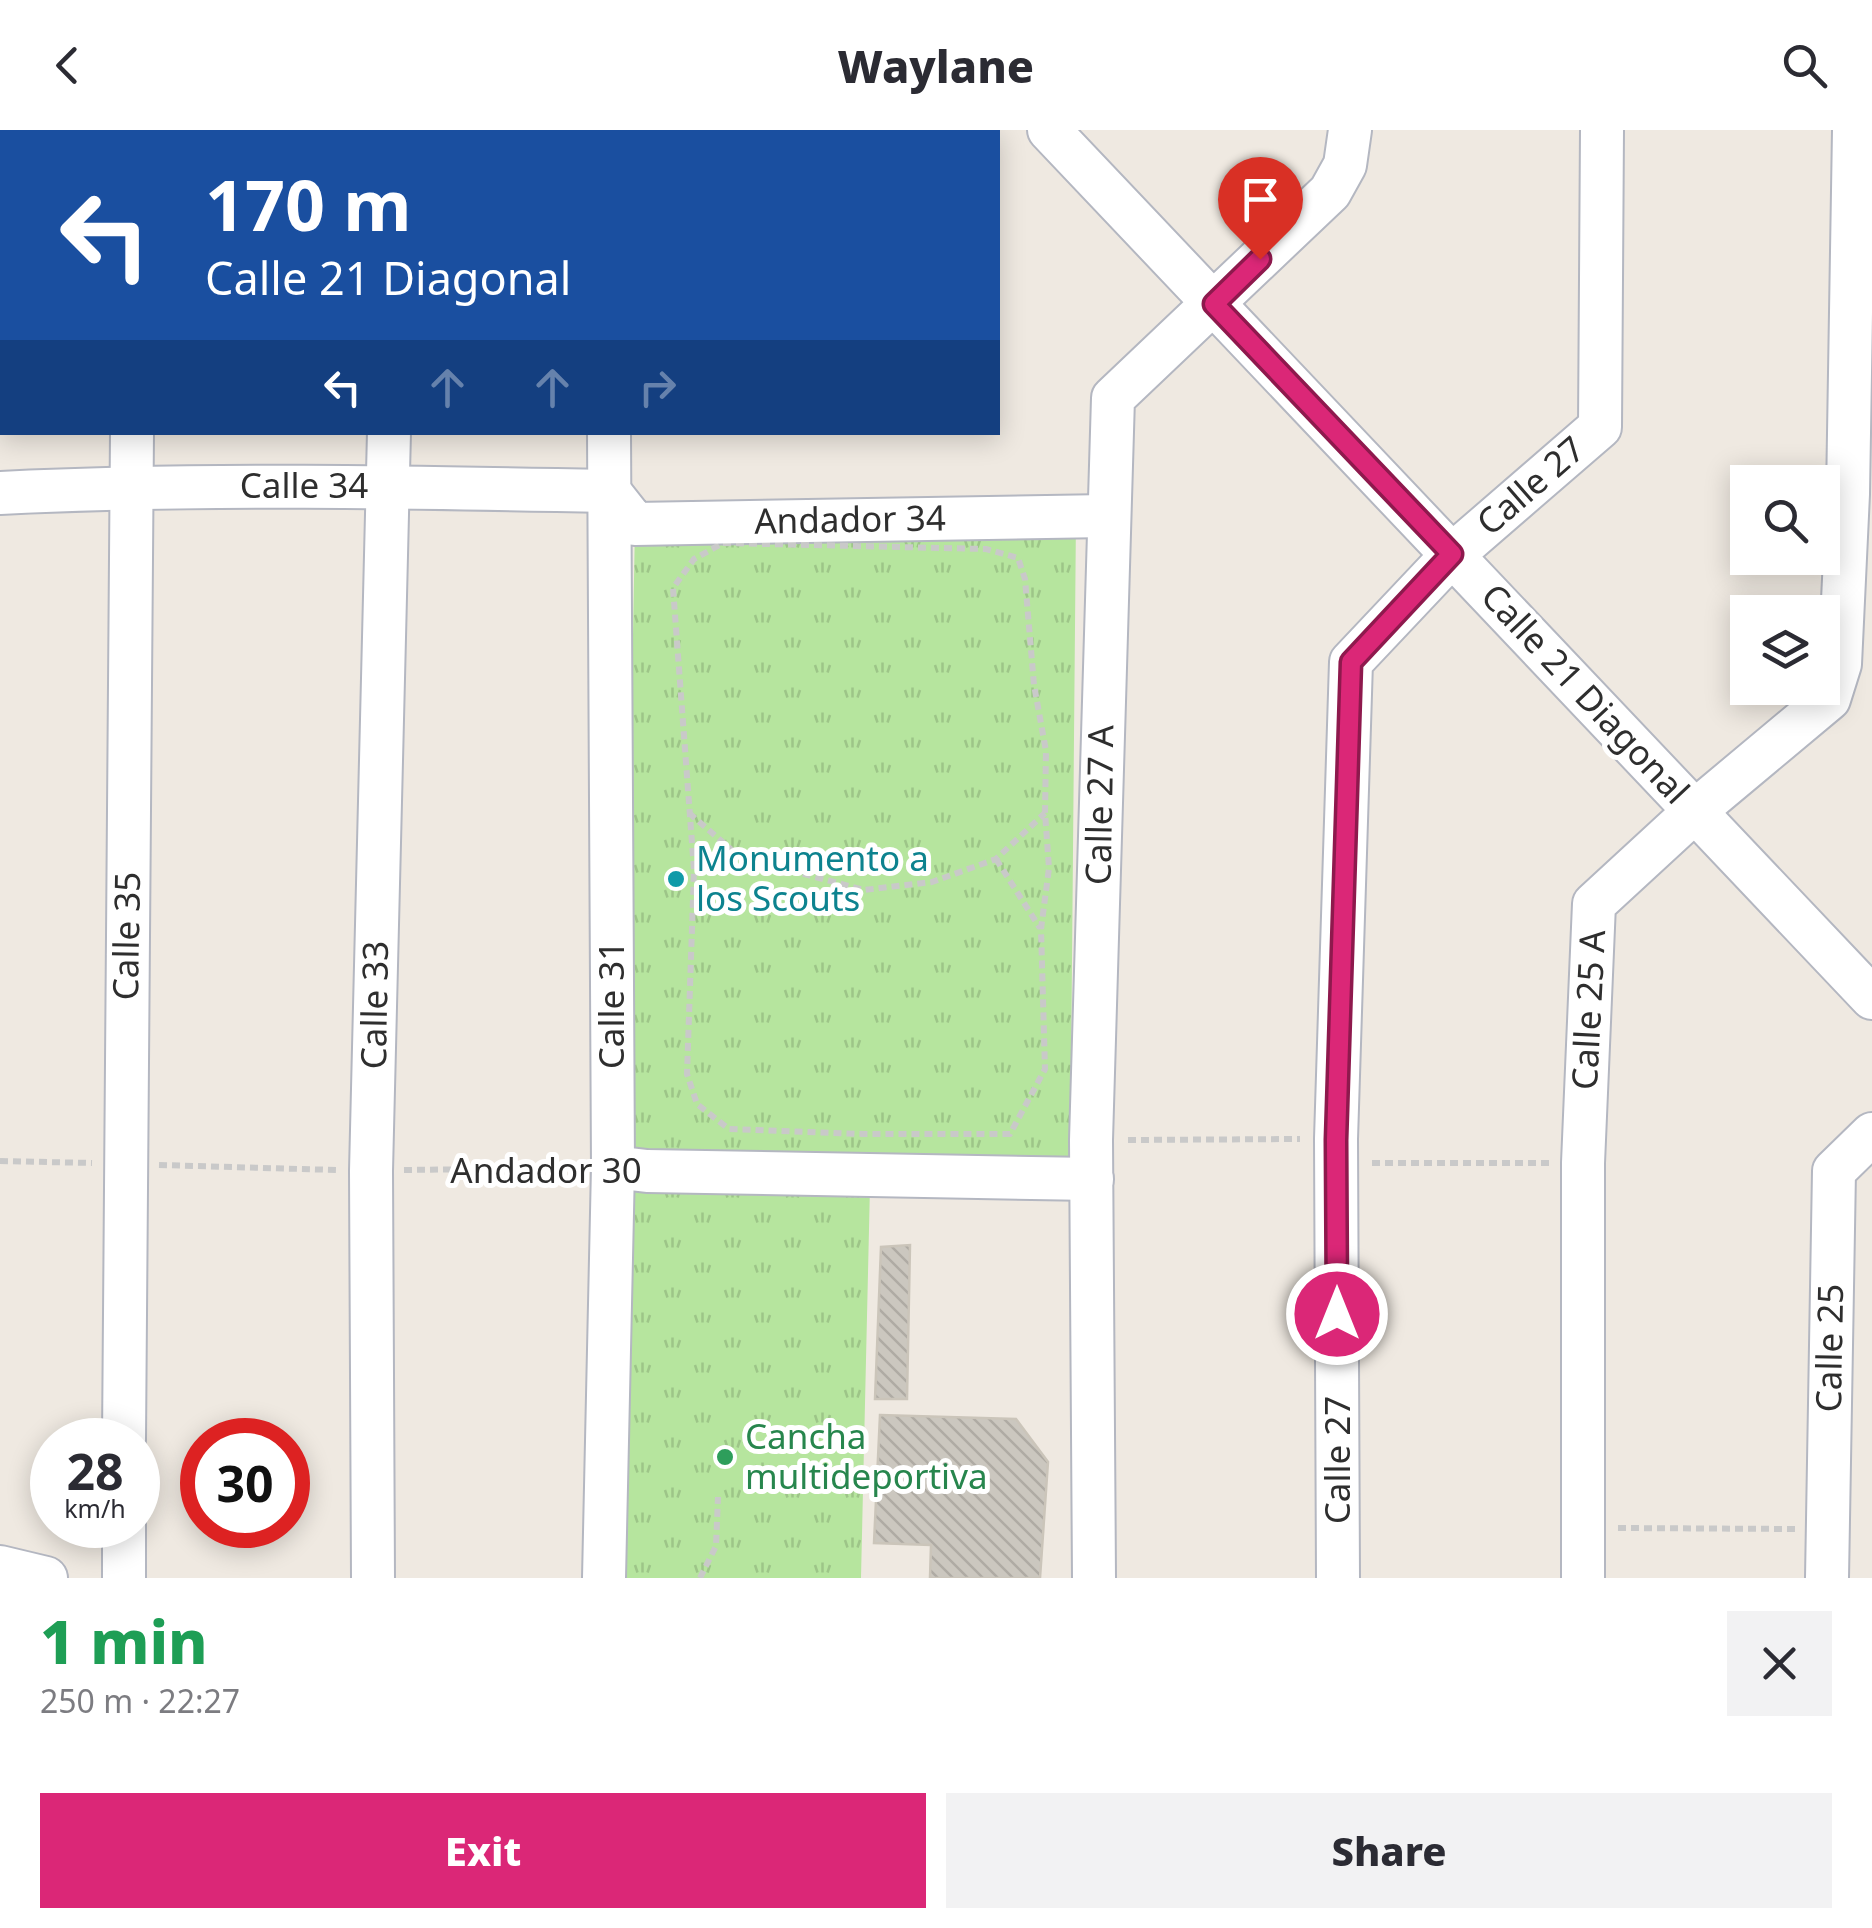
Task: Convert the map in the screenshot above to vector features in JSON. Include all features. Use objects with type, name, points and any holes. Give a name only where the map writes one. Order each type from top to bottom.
[{"type":"street","name":"Calle 21 Diagonal","points":[[1049,130],[1872,998]]},
{"type":"street","name":"Calle 27 A","points":[[1094,1578],[1092,1160],[1113,398],[1330,192],[1345,165],[1350,130]]},
{"type":"street","name":"Calle 27","points":[[1338,1578],[1336,1151],[1351,662],[1452,554],[1600,426],[1602,130]]},
{"type":"street","name":"Calle 25 A","points":[[1583,1578],[1582,1163],[1594,904],[1695,811],[1829,699],[1840,664],[1848,494],[1854,130]]},
{"type":"street","name":"Calle 35","points":[[124,1418],[132,435]]},
{"type":"street","name":"Calle 33","points":[[373,1578],[371,1171],[389,435]]},
{"type":"street","name":"Calle 31","points":[[604,1578],[613,1168],[610,435]]},
{"type":"street","name":"Calle 34","points":[[0,493],[132,486],[608,491]]},
{"type":"street","name":"Andador 34","points":[[608,491],[635,524],[1107,516]]},
{"type":"street","name":"Calle 25","points":[[1827,1578],[1834,1171],[1872,1134]]},
{"type":"street","name":"Andador 30","points":[[613,1168],[665,1172],[1092,1160]]},
{"type":"street","points":[[124,1548],[124,1578]]},
{"type":"street","points":[[0,1568],[46,1578]]},
{"type":"path","points":[[723,544],[986,548],[1018,558],[1026,579],[1034,686],[1046,751],[1044,813],[1049,868],[1040,929],[1044,1069],[1010,1134],[730,1130],[697,1104],[687,1074],[694,870],[672,588],[694,559],[723,544]]},
{"type":"path","points":[[688,813],[740,857]]},
{"type":"path","points":[[694,870],[708,861],[740,857],[864,890],[932,882],[996,859],[1044,813]]},
{"type":"path","points":[[996,859],[1040,929]]},
{"type":"path","points":[[1092,1160],[1336,1151],[1582,1163]]},
{"type":"path","name":"Andador 30","points":[[0,1162],[371,1171],[613,1168]]},
{"type":"path","points":[[700,1578],[716,1546],[718,1497]]},
{"type":"path","points":[[1582,1528],[1827,1530]]},
{"type":"green space","points":[[1076,516],[1070,1186],[870,1186],[861,1578],[612,1578],[635,524]]},
{"type":"building","points":[[910,1245],[907,1399],[875,1399],[881,1247]]},
{"type":"building","points":[[880,1415],[1016,1419],[1048,1462],[1040,1578],[930,1578],[931,1545],[874,1543]]},
{"type":"place","name":"Monumento a los Scouts","points":[[676,879]]},
{"type":"place","name":"Cancha multideportiva","points":[[725,1457]]},
{"type":"route","points":[[1260,259],[1214,304],[1452,554],[1351,662],[1336,1140],[1337,1314]]}]
